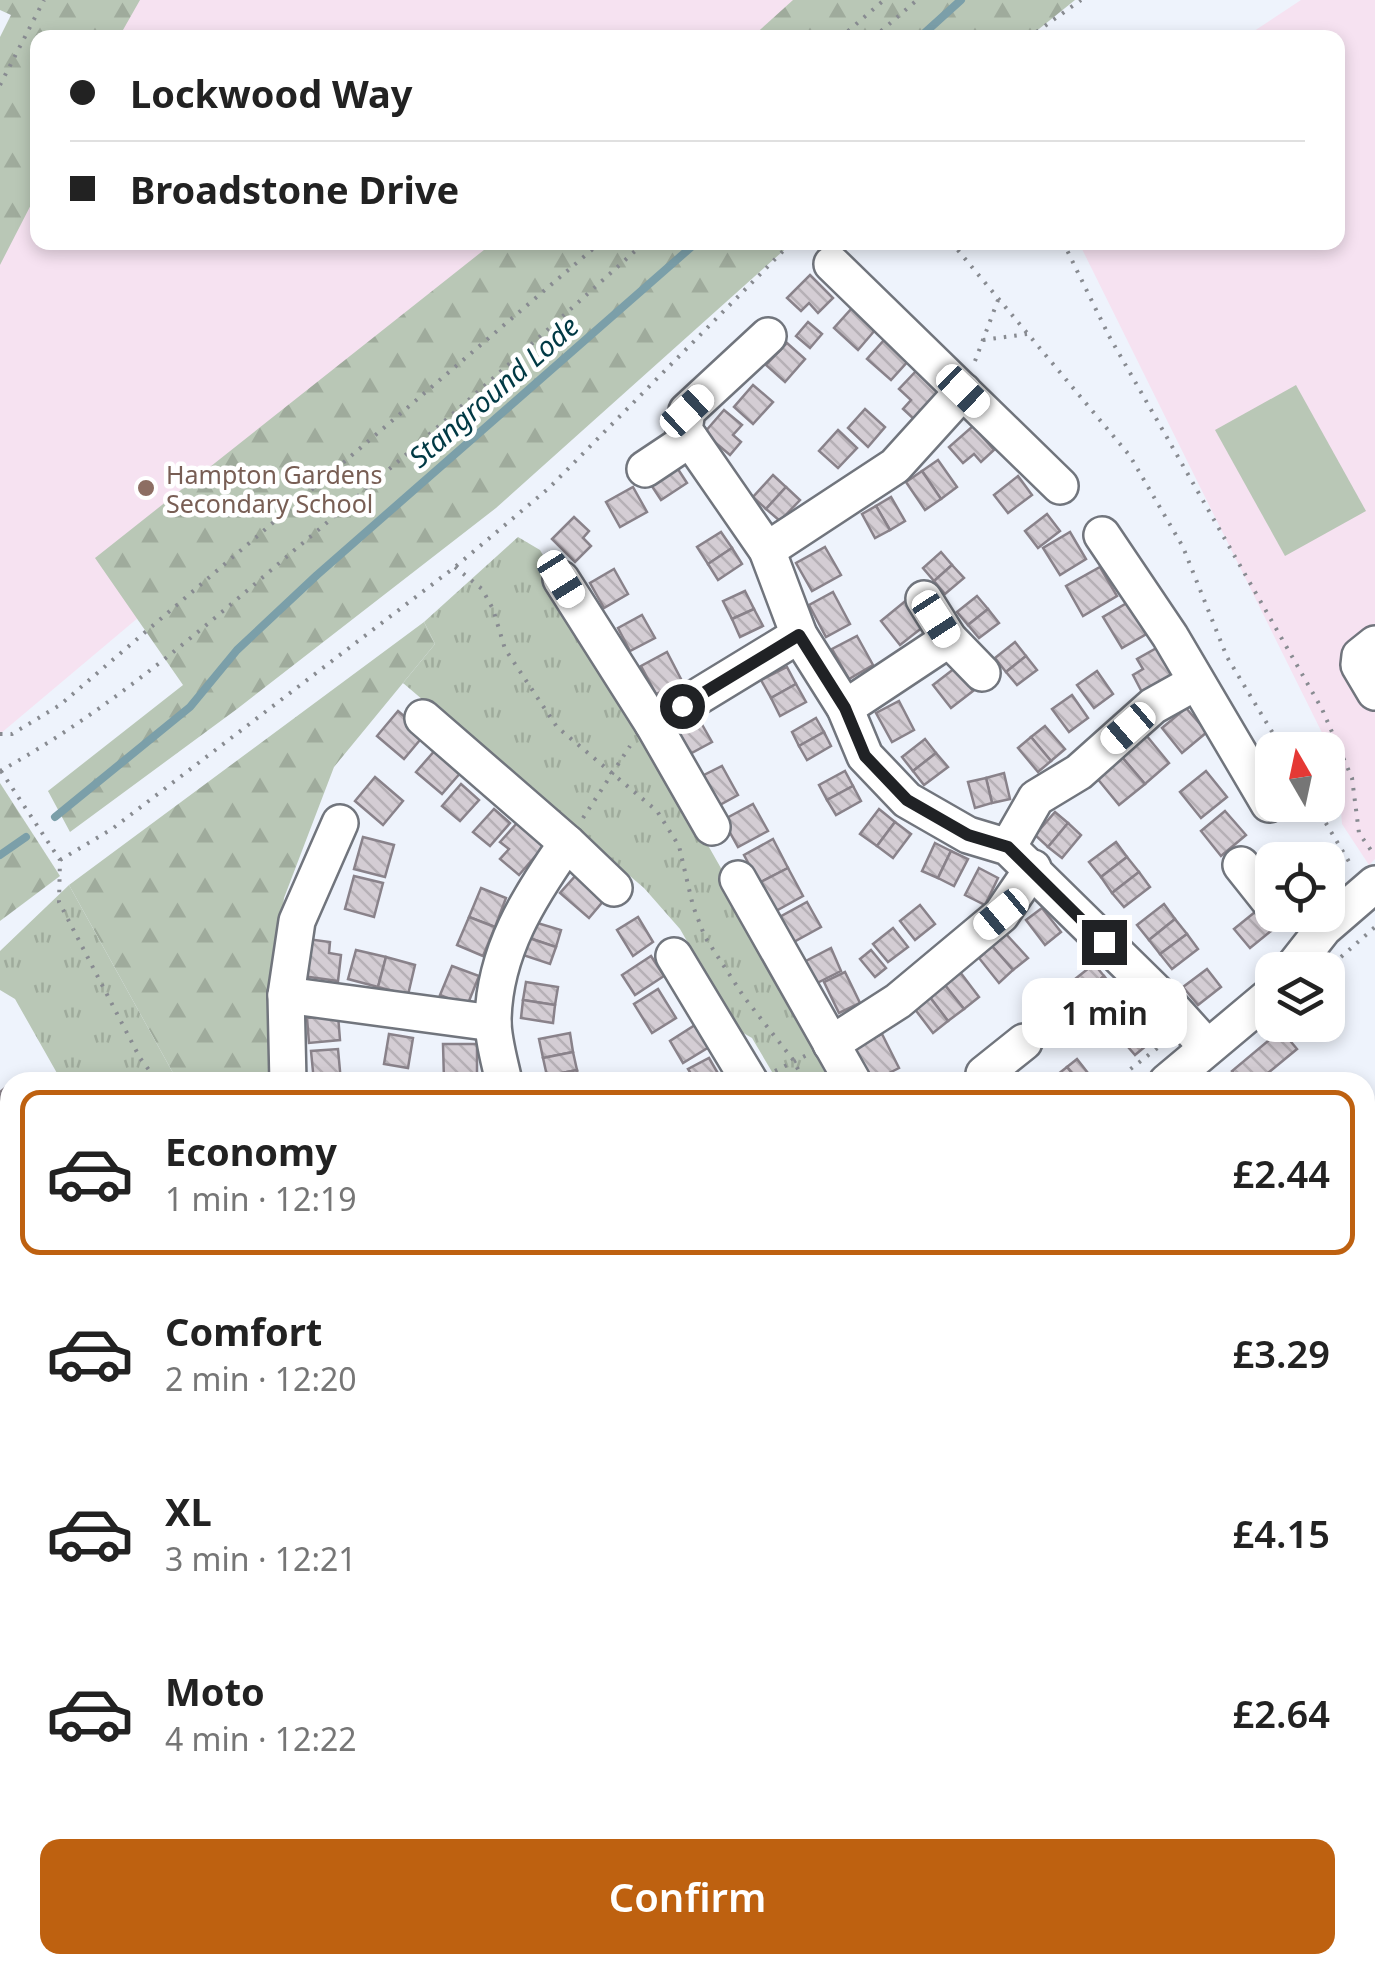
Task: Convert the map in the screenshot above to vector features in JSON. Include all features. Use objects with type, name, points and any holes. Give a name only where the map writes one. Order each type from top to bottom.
[{"type":"street","points":[[832,264],[1060,486]]},
{"type":"street","points":[[768,336],[687,411],[684,430],[767,550],[799,635],[845,708],[865,756],[907,800],[968,835],[1020,858],[1170,1006],[1207,1048]]},
{"type":"street","points":[[767,550],[896,466],[963,391]]},
{"type":"street","points":[[645,469],[690,439]]},
{"type":"street","points":[[1102,534],[1170,636],[1255,779]]},
{"type":"street","points":[[561,579],[653,724],[712,827]]},
{"type":"street","points":[[924,599],[949,639],[982,673]]},
{"type":"street","points":[[653,724],[799,635]]},
{"type":"street","points":[[845,708],[949,639]]},
{"type":"street","points":[[1375,644],[1360,656],[1360,666],[1375,692]]},
{"type":"street","points":[[831,1044],[898,1001],[1001,914],[1036,798],[1078,772],[1153,706],[1196,682]]},
{"type":"street","points":[[422,718],[567,842],[614,888]]},
{"type":"street","points":[[288,1072],[286,994],[297,920],[340,822]]},
{"type":"street","points":[[502,1072],[493,1023],[501,959],[528,898],[567,842]]},
{"type":"street","points":[[1242,865],[1255,882]]},
{"type":"street","points":[[738,879],[847,1072]]},
{"type":"street","points":[[1320,952],[1367,881]]},
{"type":"street","points":[[1304,932],[1325,949]]},
{"type":"street","points":[[674,956],[753,1072]]},
{"type":"street","points":[[286,994],[493,1023]]},
{"type":"street","points":[[1180,1072],[1255,1008]]},
{"type":"path","points":[[0,85],[44,0]]},
{"type":"path","points":[[849,30],[884,0]]},
{"type":"path","points":[[882,30],[916,0]]},
{"type":"path","points":[[1039,30],[1081,0]]},
{"type":"path","points":[[0,734],[12,734],[60,705],[592,250]]},
{"type":"path","points":[[150,1072],[59,902],[60,860],[0,770],[40,749],[166,660],[636,250]]},
{"type":"path","points":[[60,860],[112,828],[455,567],[549,488],[784,250]]},
{"type":"path","points":[[957,250],[1130,456],[1183,547],[1227,657],[1272,732]]},
{"type":"path","points":[[1068,250],[1110,336],[1322,709],[1352,778],[1359,834],[1375,856]]},
{"type":"path","points":[[963,391],[998,300]]},
{"type":"path","points":[[982,340],[1027,334]]},
{"type":"path","points":[[455,567],[482,589],[493,609],[505,649],[557,727],[658,811],[679,846],[693,906],[705,937],[799,1072]]},
{"type":"path","points":[[567,842],[626,751],[653,724]]},
{"type":"path","points":[[1327,822],[1367,881]]},
{"type":"path","points":[[1325,949],[1375,927]]},
{"type":"path","points":[[772,1072],[831,1044]]},
{"type":"shaded area","name":"Hampton Gardens Secondary School","points":[[31,0],[871,0],[836,30],[30,30],[30,250],[575,250],[0,734],[0,62]]},
{"type":"shaded area","points":[[1301,0],[1375,0],[1375,859],[1369,865],[1342,824],[1345,732],[1322,732],[1082,250],[1345,250],[1345,30],[1256,30]]},
{"type":"green space","points":[[0,0],[140,0],[123,30],[30,30],[30,207],[0,265],[0,37],[11,15],[0,10]]},
{"type":"green space","points":[[793,0],[1075,0],[1038,30],[760,30]]},
{"type":"green space","points":[[484,250],[784,250],[496,508],[237,709],[70,832],[48,791],[183,685],[95,558]]},
{"type":"green space","points":[[1296,385],[1366,511],[1285,556],[1215,430]]},
{"type":"green space","points":[[518,537],[540,550],[792,993],[793,1013],[825,1072],[772,1072],[752,1038],[738,1030],[680,929],[644,888],[403,683],[435,644],[424,622]]},
{"type":"green space","points":[[424,622],[435,644],[334,767],[284,898],[268,1029],[273,1072],[172,1072],[69,885]]},
{"type":"green space","points":[[0,783],[60,876],[0,921]]},
{"type":"green space","points":[[69,885],[172,1072],[56,1072],[15,999],[0,990],[0,951]]},
{"type":"building","points":[[810,275],[833,298],[818,313],[809,303],[801,311],[787,298]]},
{"type":"building","points":[[852,308],[876,329],[858,350],[834,328]]},
{"type":"building","points":[[808,322],[822,334],[810,348],[796,336]]},
{"type":"building","points":[[885,339],[909,360],[891,380],[867,359]]},
{"type":"building","points":[[787,343],[805,359],[785,382],[766,365]]},
{"type":"building","points":[[917,370],[942,393],[916,421],[903,409],[911,400],[899,389]]},
{"type":"building","points":[[753,385],[773,402],[753,424],[734,407]]},
{"type":"building","points":[[865,409],[885,427],[868,447],[848,428]]},
{"type":"building","points":[[724,410],[742,425],[733,435],[741,442],[730,455],[704,433]]},
{"type":"building","points":[[973,426],[994,450],[981,462],[974,454],[963,463],[949,447]]},
{"type":"building","points":[[838,430],[857,448],[838,468],[819,451]]},
{"type":"building","points":[[672,460],[687,483],[661,500],[646,477]]},
{"type":"building","points":[[938,460],[957,487],[941,499],[922,471]]},
{"type":"building","points":[[922,471],[941,499],[925,510],[906,482]]},
{"type":"building","points":[[773,475],[786,487],[766,509],[753,497]]},
{"type":"building","points":[[1018,476],[1032,495],[1008,513],[994,495]]},
{"type":"building","points":[[633,487],[647,512],[620,527],[606,502]]},
{"type":"building","points":[[786,487],[800,500],[780,521],[766,509]]},
{"type":"building","points":[[891,497],[905,521],[890,530],[876,506]]},
{"type":"building","points":[[876,506],[890,530],[875,538],[862,514]]},
{"type":"building","points":[[1047,514],[1060,531],[1038,548],[1025,531]]},
{"type":"building","points":[[574,517],[589,531],[583,538],[591,546],[575,562],[552,539]]},
{"type":"building","points":[[721,532],[732,548],[708,564],[697,547]]},
{"type":"building","points":[[1070,532],[1086,559],[1060,575],[1043,548]]},
{"type":"building","points":[[825,547],[841,575],[812,591],[796,563]]},
{"type":"building","points":[[732,548],[742,564],[718,580],[708,564]]},
{"type":"building","points":[[941,552],[952,565],[934,581],[923,568]]},
{"type":"building","points":[[952,565],[964,578],[945,594],[934,581]]},
{"type":"building","points":[[1100,567],[1117,596],[1083,616],[1066,586]]},
{"type":"building","points":[[614,569],[628,594],[604,608],[590,583]]},
{"type":"building","points":[[745,591],[754,609],[732,619],[723,601]]},
{"type":"building","points":[[833,592],[850,624],[826,637],[809,605]]},
{"type":"building","points":[[977,596],[988,609],[968,625],[957,612]]},
{"type":"building","points":[[909,598],[928,623],[900,645],[881,621]]},
{"type":"building","points":[[1132,600],[1150,632],[1122,648],[1103,617]]},
{"type":"building","points":[[754,609],[763,626],[740,637],[732,619]]},
{"type":"building","points":[[988,609],[999,623],[979,638],[968,625]]},
{"type":"building","points":[[642,615],[655,638],[630,651],[618,628]]},
{"type":"building","points":[[857,636],[873,665],[849,679],[832,649]]},
{"type":"building","points":[[1015,642],[1026,656],[1006,672],[995,658]]},
{"type":"building","points":[[1162,645],[1179,674],[1143,694],[1133,675],[1143,669],[1137,659]]},
{"type":"building","points":[[667,652],[682,681],[656,694],[641,666]]},
{"type":"building","points":[[1026,656],[1037,670],[1017,685],[1006,672]]},
{"type":"building","points":[[787,667],[796,684],[771,698],[761,680]]},
{"type":"building","points":[[955,668],[973,691],[951,708],[933,685]]},
{"type":"building","points":[[1097,671],[1113,694],[1094,708],[1077,685]]},
{"type":"building","points":[[796,684],[806,702],[780,716],[771,698]]},
{"type":"building","points":[[1072,695],[1088,718],[1069,732],[1052,709]]},
{"type":"building","points":[[899,701],[914,730],[892,742],[876,713]]},
{"type":"building","points":[[1186,708],[1207,732],[1182,753],[1162,728]]},
{"type":"building","points":[[398,711],[425,734],[404,759],[377,736]]},
{"type":"building","points":[[696,714],[712,742],[686,756],[670,728]]},
{"type":"building","points":[[816,718],[824,732],[799,746],[792,732]]},
{"type":"building","points":[[1045,726],[1065,749],[1051,761],[1031,737]]},
{"type":"building","points":[[824,732],[831,746],[807,760],[799,746]]},
{"type":"building","points":[[1146,735],[1169,763],[1145,784],[1121,756]]},
{"type":"building","points":[[1031,737],[1051,761],[1038,772],[1018,748]]},
{"type":"building","points":[[925,739],[936,753],[913,771],[902,757]]},
{"type":"building","points":[[437,748],[463,770],[442,794],[416,772]]},
{"type":"building","points":[[936,753],[948,767],[924,785],[913,771]]},
{"type":"building","points":[[1121,756],[1145,784],[1119,805],[1096,777]]},
{"type":"building","points":[[722,766],[738,795],[716,807],[700,777]]},
{"type":"building","points":[[845,771],[853,786],[827,800],[819,785]]},
{"type":"building","points":[[1206,771],[1227,797],[1201,818],[1180,792]]},
{"type":"building","points":[[1004,773],[1010,799],[992,803],[986,778]]},
{"type":"building","points":[[375,777],[403,801],[383,825],[355,801]]},
{"type":"building","points":[[986,778],[992,803],[975,808],[968,782]]},
{"type":"building","points":[[461,784],[479,800],[460,821],[442,806]]},
{"type":"building","points":[[853,786],[861,801],[836,815],[827,800]]},
{"type":"building","points":[[753,804],[768,831],[738,847],[723,820]]},
{"type":"building","points":[[494,809],[510,823],[490,846],[473,832]]},
{"type":"building","points":[[879,809],[895,822],[877,846],[860,834]]},
{"type":"building","points":[[1225,811],[1246,835],[1221,856],[1201,831]]},
{"type":"building","points":[[1055,812],[1068,823],[1048,847],[1035,835]]},
{"type":"building","points":[[895,822],[911,834],[893,858],[877,846]]},
{"type":"building","points":[[517,823],[544,846],[519,875],[500,859],[509,849],[500,842]]},
{"type":"building","points":[[1068,823],[1081,835],[1062,858],[1048,847]]},
{"type":"building","points":[[363,837],[394,845],[385,877],[354,869]]},
{"type":"building","points":[[773,839],[788,868],[759,883],[744,855]]},
{"type":"building","points":[[1116,842],[1127,857],[1101,877],[1089,862]]},
{"type":"building","points":[[935,843],[951,851],[938,878],[922,871]]},
{"type":"building","points":[[951,851],[968,859],[954,886],[938,878]]},
{"type":"building","points":[[1127,857],[1139,872],[1112,893],[1101,877]]},
{"type":"building","points":[[788,868],[803,896],[774,912],[759,883]]},
{"type":"building","points":[[979,868],[998,878],[985,905],[965,895]]},
{"type":"building","points":[[1139,872],[1150,887],[1124,907],[1112,893]]},
{"type":"building","points":[[577,874],[605,899],[589,918],[560,893]]},
{"type":"building","points":[[354,876],[383,883],[374,917],[345,909]]},
{"type":"building","points":[[481,888],[506,898],[495,927],[469,917]]},
{"type":"building","points":[[807,902],[821,927],[790,944],[776,919]]},
{"type":"building","points":[[1164,904],[1175,919],[1149,940],[1137,925]]},
{"type":"building","points":[[920,905],[935,924],[915,940],[900,921]]},
{"type":"building","points":[[1042,908],[1061,932],[1045,945],[1026,920]]},
{"type":"building","points":[[1255,912],[1255,932],[1270,932],[1250,948],[1234,929]]},
{"type":"building","points":[[469,917],[495,927],[483,956],[457,945]]},
{"type":"building","points":[[638,917],[653,942],[633,956],[617,930]]},
{"type":"building","points":[[1175,919],[1187,934],[1160,954],[1149,940]]},
{"type":"building","points":[[534,922],[561,930],[556,947],[529,938]]},
{"type":"building","points":[[893,928],[908,947],[888,962],[873,944]]},
{"type":"building","points":[[1006,934],[1028,958],[1013,970],[992,946]]},
{"type":"building","points":[[1187,934],[1198,949],[1172,969],[1160,954]]},
{"type":"building","points":[[529,938],[556,947],[550,964],[523,955]]},
{"type":"building","points":[[307,939],[330,942],[329,953],[341,955],[338,981],[302,976]]},
{"type":"building","points":[[992,946],[1013,970],[999,983],[979,958]]},
{"type":"building","points":[[831,948],[841,971],[811,986],[800,964]]},
{"type":"building","points":[[356,950],[386,957],[378,987],[348,979]]},
{"type":"building","points":[[871,950],[886,968],[875,977],[860,959]]},
{"type":"building","points":[[651,956],[664,976],[635,995],[622,975]]},
{"type":"building","points":[[386,957],[415,965],[408,995],[378,987]]},
{"type":"building","points":[[1094,964],[1104,976],[1080,997],[1070,983]]},
{"type":"building","points":[[452,966],[479,976],[467,1006],[440,995]]},
{"type":"building","points":[[1207,969],[1221,987],[1198,1005],[1183,987]]},
{"type":"building","points":[[845,972],[860,1003],[839,1013],[824,982]]},
{"type":"building","points":[[960,972],[979,997],[964,1009],[944,984]]},
{"type":"building","points":[[1104,976],[1115,989],[1091,1009],[1080,997]]},
{"type":"building","points":[[526,982],[558,987],[555,1005],[523,1000]]},
{"type":"building","points":[[944,984],[964,1009],[948,1021],[929,996]]},
{"type":"building","points":[[658,989],[676,1018],[652,1033],[634,1004]]},
{"type":"building","points":[[1115,989],[1126,1002],[1102,1022],[1091,1009]]},
{"type":"building","points":[[929,996],[948,1021],[933,1033],[914,1008]]},
{"type":"building","points":[[523,1000],[555,1005],[553,1023],[521,1018]]},
{"type":"building","points":[[1139,1012],[1159,1035],[1135,1055],[1115,1032]]},
{"type":"building","points":[[338,1015],[340,1040],[309,1043],[307,1018]]},
{"type":"building","points":[[695,1025],[709,1047],[683,1063],[670,1041]]},
{"type":"building","points":[[570,1033],[573,1052],[543,1058],[539,1039]]},
{"type":"building","points":[[389,1034],[413,1038],[408,1068],[384,1064]]},
{"type":"building","points":[[882,1034],[899,1068],[891,1072],[866,1072],[854,1048]]},
{"type":"building","points":[[1267,1042],[1291,1042],[1297,1049],[1269,1072],[1233,1072]]},
{"type":"building","points":[[443,1044],[477,1044],[477,1072],[444,1072]]},
{"type":"building","points":[[338,1049],[340,1072],[313,1072],[311,1051]]},
{"type":"building","points":[[573,1052],[577,1070],[546,1072],[543,1058]]},
{"type":"building","points":[[709,1058],[717,1072],[690,1072],[688,1069]]},
{"type":"building","points":[[1077,1059],[1087,1072],[1071,1072],[1067,1067]]},
{"type":"waterway","name":"Stanground Lode","points":[[928,30],[961,0]]},
{"type":"waterway","name":"Stanground Lode","points":[[55,817],[190,707],[237,650],[317,575],[688,250]]},
{"type":"waterway","name":"Stanground Lode","points":[[0,855],[26,837]]},
{"type":"place","name":"Hampton Gardens Secondary School","points":[[146,488]]},
{"type":"route","points":[[682,706],[799,635],[845,708],[865,756],[907,800],[968,835],[1008,847],[1104,942]]}]
